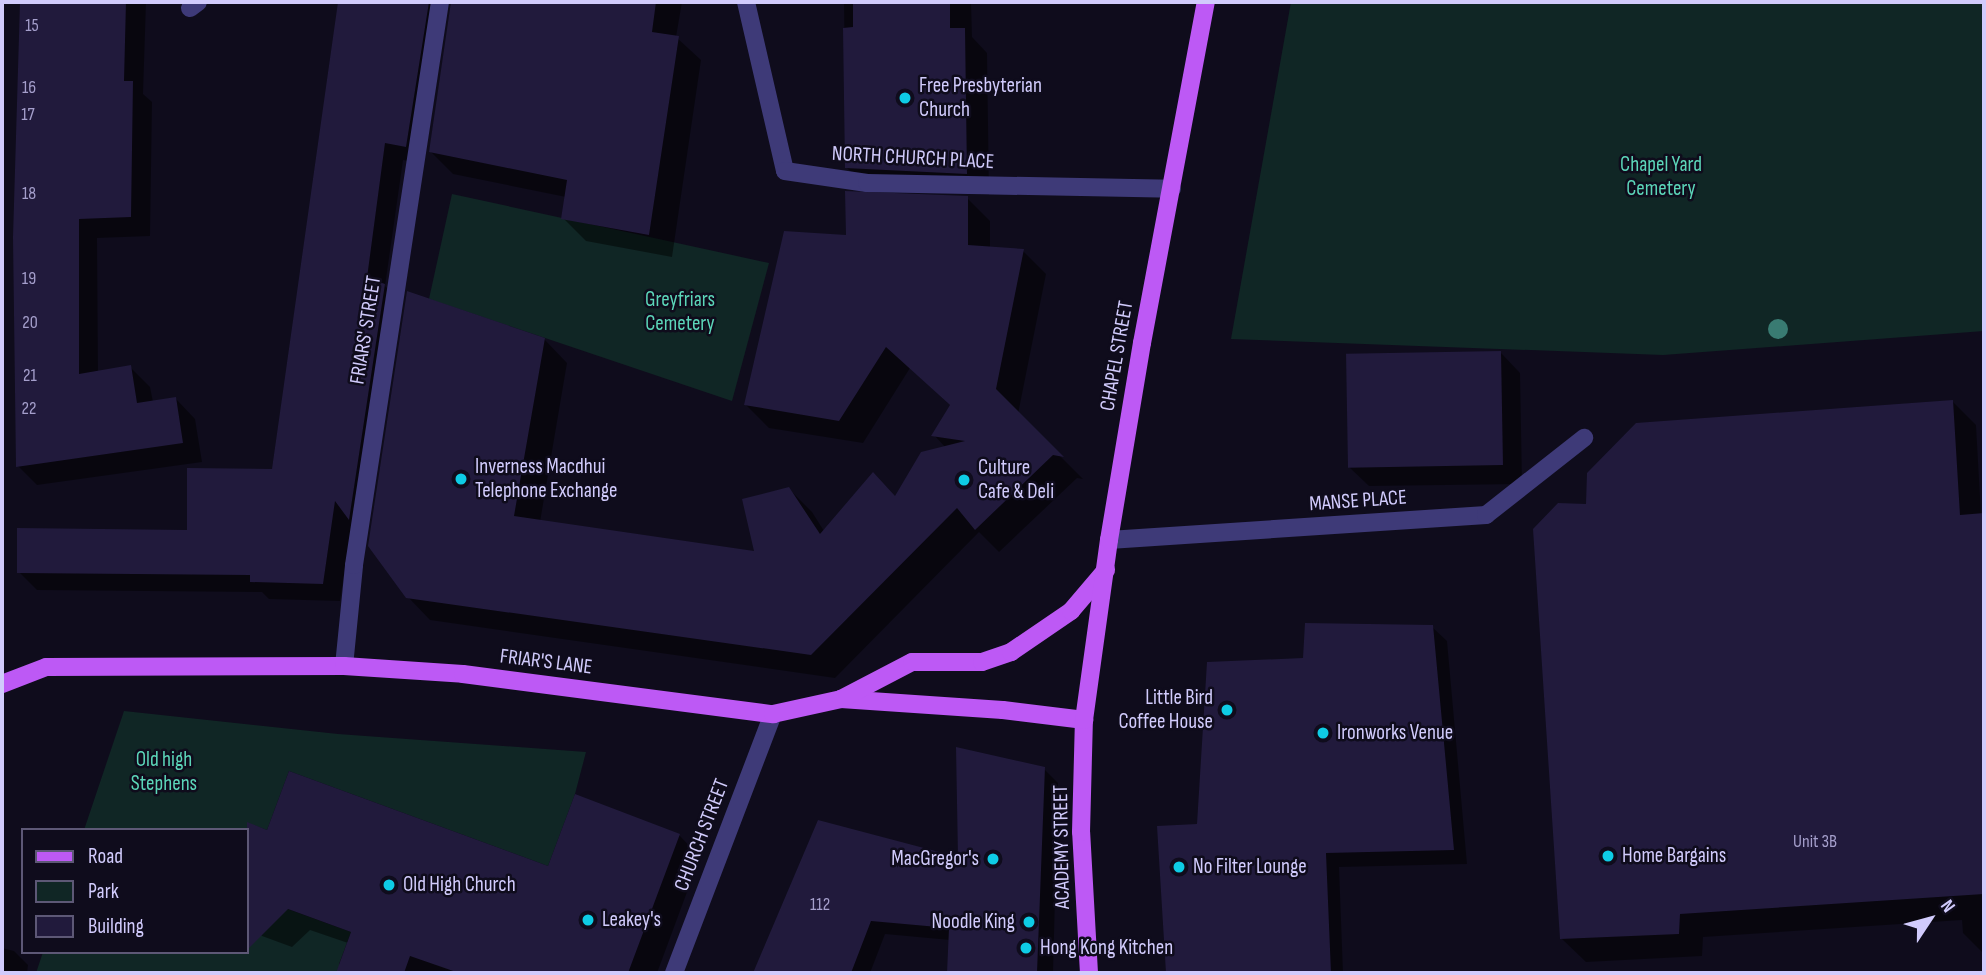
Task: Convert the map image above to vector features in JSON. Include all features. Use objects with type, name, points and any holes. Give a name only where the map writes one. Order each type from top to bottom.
[{"type":"main road","name":"CHAPEL STREET","points":[[1084,720],[1109,540],[1206,2]]},
{"type":"main road","points":[[841,699],[912,662],[982,662],[1012,652],[1071,611],[1106,570]]},
{"type":"main road","name":"FRIAR'S LANE","points":[[2,684],[46,667],[344,666],[463,674],[774,714],[841,699],[1003,710],[1084,720]]},
{"type":"main road","name":"ACADEMY STREET","points":[[1084,720],[1081,832],[1089,973]]},
{"type":"street","name":"FRIARS' STREET","points":[[344,666],[354,565],[440,2]]},
{"type":"street","name":"NORTH CHURCH PLACE","points":[[746,2],[785,171],[867,183],[1172,189]]},
{"type":"street","name":"MANSE PLACE","points":[[1109,540],[1486,515],[1584,438]]},
{"type":"street","name":"CHURCH STREET","points":[[674,973],[774,714]]},
{"type":"green space","name":"Chapel Yard Cemetery","points":[[1291,2],[1984,2],[1984,331],[1663,355],[1231,339]]},
{"type":"green space","name":"Greyfriars Cemetery","points":[[452,194],[769,263],[732,401],[429,299]]},
{"type":"green space","name":"Old high Stephens","points":[[124,711],[338,734],[586,752],[575,794],[548,866],[289,771],[267,830],[253,825],[248,839],[248,828],[85,828]]},
{"type":"green space","points":[[282,907],[351,932],[339,964],[342,973],[36,973],[42,954],[248,954],[248,919],[256,923]]},
{"type":"building","points":[[20,2],[126,2],[124,81],[133,81],[131,217],[79,219],[79,374],[131,365],[137,403],[176,397],[183,443],[16,467],[13,237]]},
{"type":"building","points":[[338,2],[429,2],[406,147],[385,143],[367,278],[385,284],[349,520],[335,501],[323,584],[250,582],[250,575],[17,573],[17,528],[187,530],[187,468],[272,469]]},
{"type":"building","points":[[451,2],[656,2],[652,32],[679,36],[649,235],[561,219],[567,180],[429,152]]},
{"type":"building","name":"Free Presbyterian Church","points":[[853,2],[950,2],[950,28],[965,28],[967,174],[845,168],[843,28],[853,27]]},
{"type":"building","points":[[845,191],[968,196],[968,245],[1024,249],[996,389],[1064,457],[1053,455],[975,530],[957,508],[811,655],[406,598],[368,546],[407,291],[545,338],[514,516],[754,551],[742,499],[789,487],[820,534],[873,472],[895,496],[921,452],[965,441],[931,436],[950,405],[886,347],[839,421],[744,405],[784,231],[846,235]]},
{"type":"building","points":[[1501,351],[1503,465],[1348,468],[1346,354]]},
{"type":"building","points":[[1953,400],[1960,515],[1984,513],[1984,894],[1680,914],[1679,934],[1560,939],[1533,529],[1558,503],[1586,504],[1587,473],[1636,423]]},
{"type":"building","name":"Ironworks Venue","points":[[1305,623],[1433,625],[1454,850],[1326,853],[1331,973],[1166,973],[1157,826],[1197,824],[1207,662],[1303,658]]},
{"type":"building","points":[[956,747],[1045,767],[1037,973],[947,973],[949,928],[871,921],[851,973],[753,973],[818,820],[958,857]]},
{"type":"building","name":"Old High Church","points":[[289,771],[548,866],[575,794],[680,834],[628,973],[459,973],[410,956],[404,973],[336,973],[351,932],[288,909],[248,949],[247,822],[267,830]]},
{"type":"place","name":"Free Presbyterian Church","points":[[905,98]]},
{"type":"place","name":"Inverness Macdhui Telephone Exchange","points":[[461,479]]},
{"type":"place","name":"Culture Cafe & Deli","points":[[964,480]]},
{"type":"place","name":"Little Bird Coffee House","points":[[1227,710]]},
{"type":"place","name":"Ironworks Venue","points":[[1323,733]]},
{"type":"place","name":"Home Bargains","points":[[1608,856]]},
{"type":"place","name":"MacGregor's","points":[[993,859]]},
{"type":"place","name":"No Filter Lounge","points":[[1179,867]]},
{"type":"place","name":"Old High Church","points":[[389,885]]},
{"type":"place","name":"Leakey's","points":[[588,920]]},
{"type":"place","name":"Noodle King","points":[[1029,922]]},
{"type":"place","name":"Hong Kong Kitchen","points":[[1026,948]]}]
